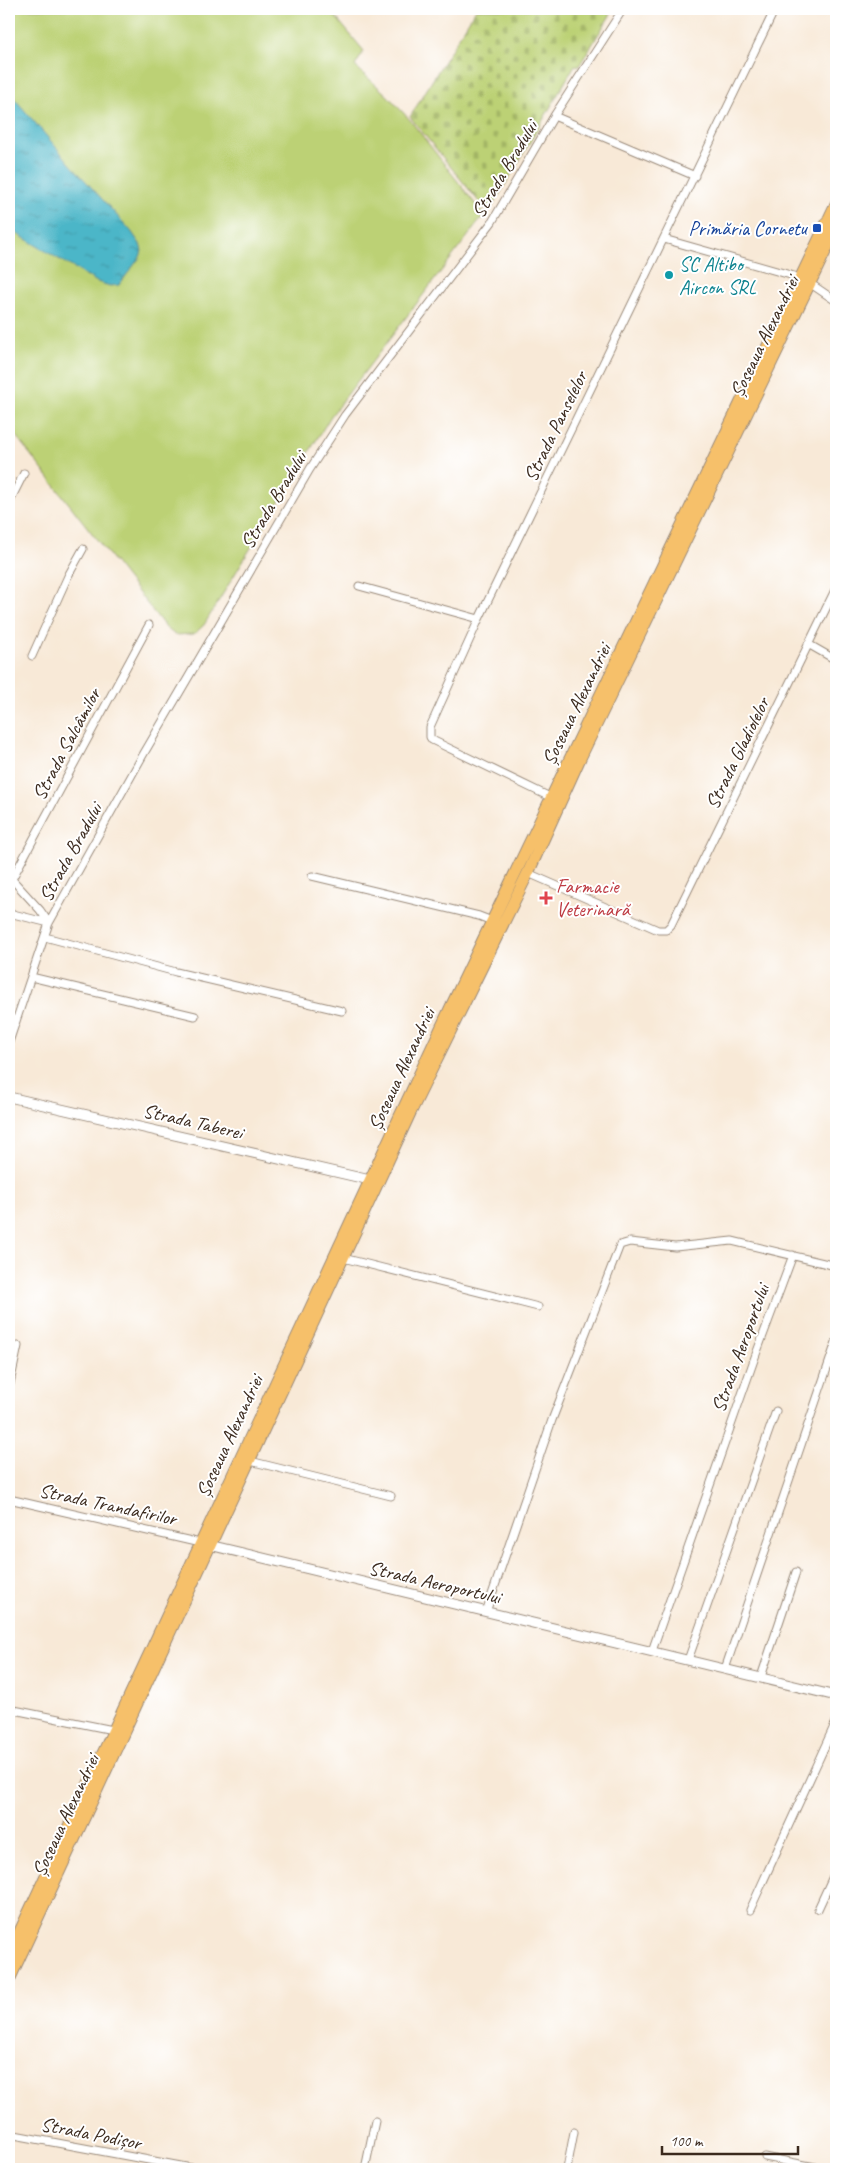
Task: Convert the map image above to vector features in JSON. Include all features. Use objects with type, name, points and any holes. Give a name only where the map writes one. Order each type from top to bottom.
[{"type":"highway","name":"Șoseaua Alexandriei","points":[[9,1955],[113,1730],[205,1544],[250,1461],[414,1104],[528,873],[580,758],[806,281],[836,204]]},
{"type":"highway","name":"Șoseaua Alexandriei","points":[[9,1980],[370,1180],[492,921],[806,281],[836,229]]},
{"type":"street","name":"Strada Bradului","points":[[9,1042],[49,924],[172,704],[326,443],[492,222],[554,116],[623,9]]},
{"type":"street","name":"Strada Panselelor","points":[[552,798],[432,740],[430,727],[479,619],[775,9]]},
{"type":"street","points":[[554,116],[695,176]]},
{"type":"street","points":[[664,239],[806,281],[836,301]]},
{"type":"street","points":[[9,503],[24,473]]},
{"type":"street","points":[[32,656],[68,576],[83,549]]},
{"type":"street","points":[[359,586],[479,619]]},
{"type":"street","name":"Strada Gladiolelor","points":[[528,873],[658,930],[666,930],[672,925],[836,588]]},
{"type":"street","name":"Strada Salcâmilor","points":[[49,924],[40,910],[10,877],[149,625]]},
{"type":"street","points":[[808,644],[836,660]]},
{"type":"street","points":[[312,876],[471,914],[492,921]]},
{"type":"street","points":[[9,913],[49,924]]},
{"type":"street","points":[[45,937],[176,972],[342,1011]]},
{"type":"street","points":[[31,978],[195,1016]]},
{"type":"street","name":"Strada Taberei","points":[[9,1097],[370,1180]]},
{"type":"street","points":[[486,1612],[552,1420],[620,1245],[630,1242],[675,1247],[732,1241],[836,1266]]},
{"type":"street","name":"Strada Aeroportului","points":[[652,1651],[755,1357],[793,1256]]},
{"type":"street","points":[[343,1258],[538,1308]]},
{"type":"street","points":[[725,1669],[836,1342]]},
{"type":"street","points":[[9,1388],[18,1346]]},
{"type":"street","points":[[688,1660],[776,1411]]},
{"type":"street","points":[[250,1461],[392,1496]]},
{"type":"street","name":"Strada Trandafirilor","points":[[9,1500],[205,1544]]},
{"type":"street","name":"Strada Aeroportului","points":[[205,1544],[836,1696]]},
{"type":"street","points":[[761,1677],[796,1572]]},
{"type":"street","points":[[9,1709],[113,1730]]},
{"type":"street","points":[[750,1910],[836,1722]]},
{"type":"street","points":[[818,1909],[836,1870]]},
{"type":"street","points":[[365,2169],[375,2121]]},
{"type":"street","points":[[567,2169],[574,2132]]},
{"type":"street","name":"Strada Podișor","points":[[9,2134],[196,2169]]},
{"type":"street","points":[[765,2157],[825,2169]]},
{"type":"green space","points":[[9,9],[329,9],[364,51],[355,66],[388,96],[410,120],[484,215],[331,416],[204,625],[194,634],[175,635],[166,628],[9,427]]},
{"type":"green space","points":[[476,9],[614,9],[579,66],[575,65],[492,207],[488,209],[484,208],[410,117]]},
{"type":"water","points":[[14,98],[131,231],[140,244],[142,251],[140,257],[119,285],[110,286],[97,282],[9,229],[9,99]]},
{"type":"place","name":"Primăria Cornetu","points":[[817,228]]},
{"type":"place","name":"SC Altibo Aircon SRL","points":[[669,275]]},
{"type":"place","name":"Farmacie Veterinară","points":[[546,898]]}]
